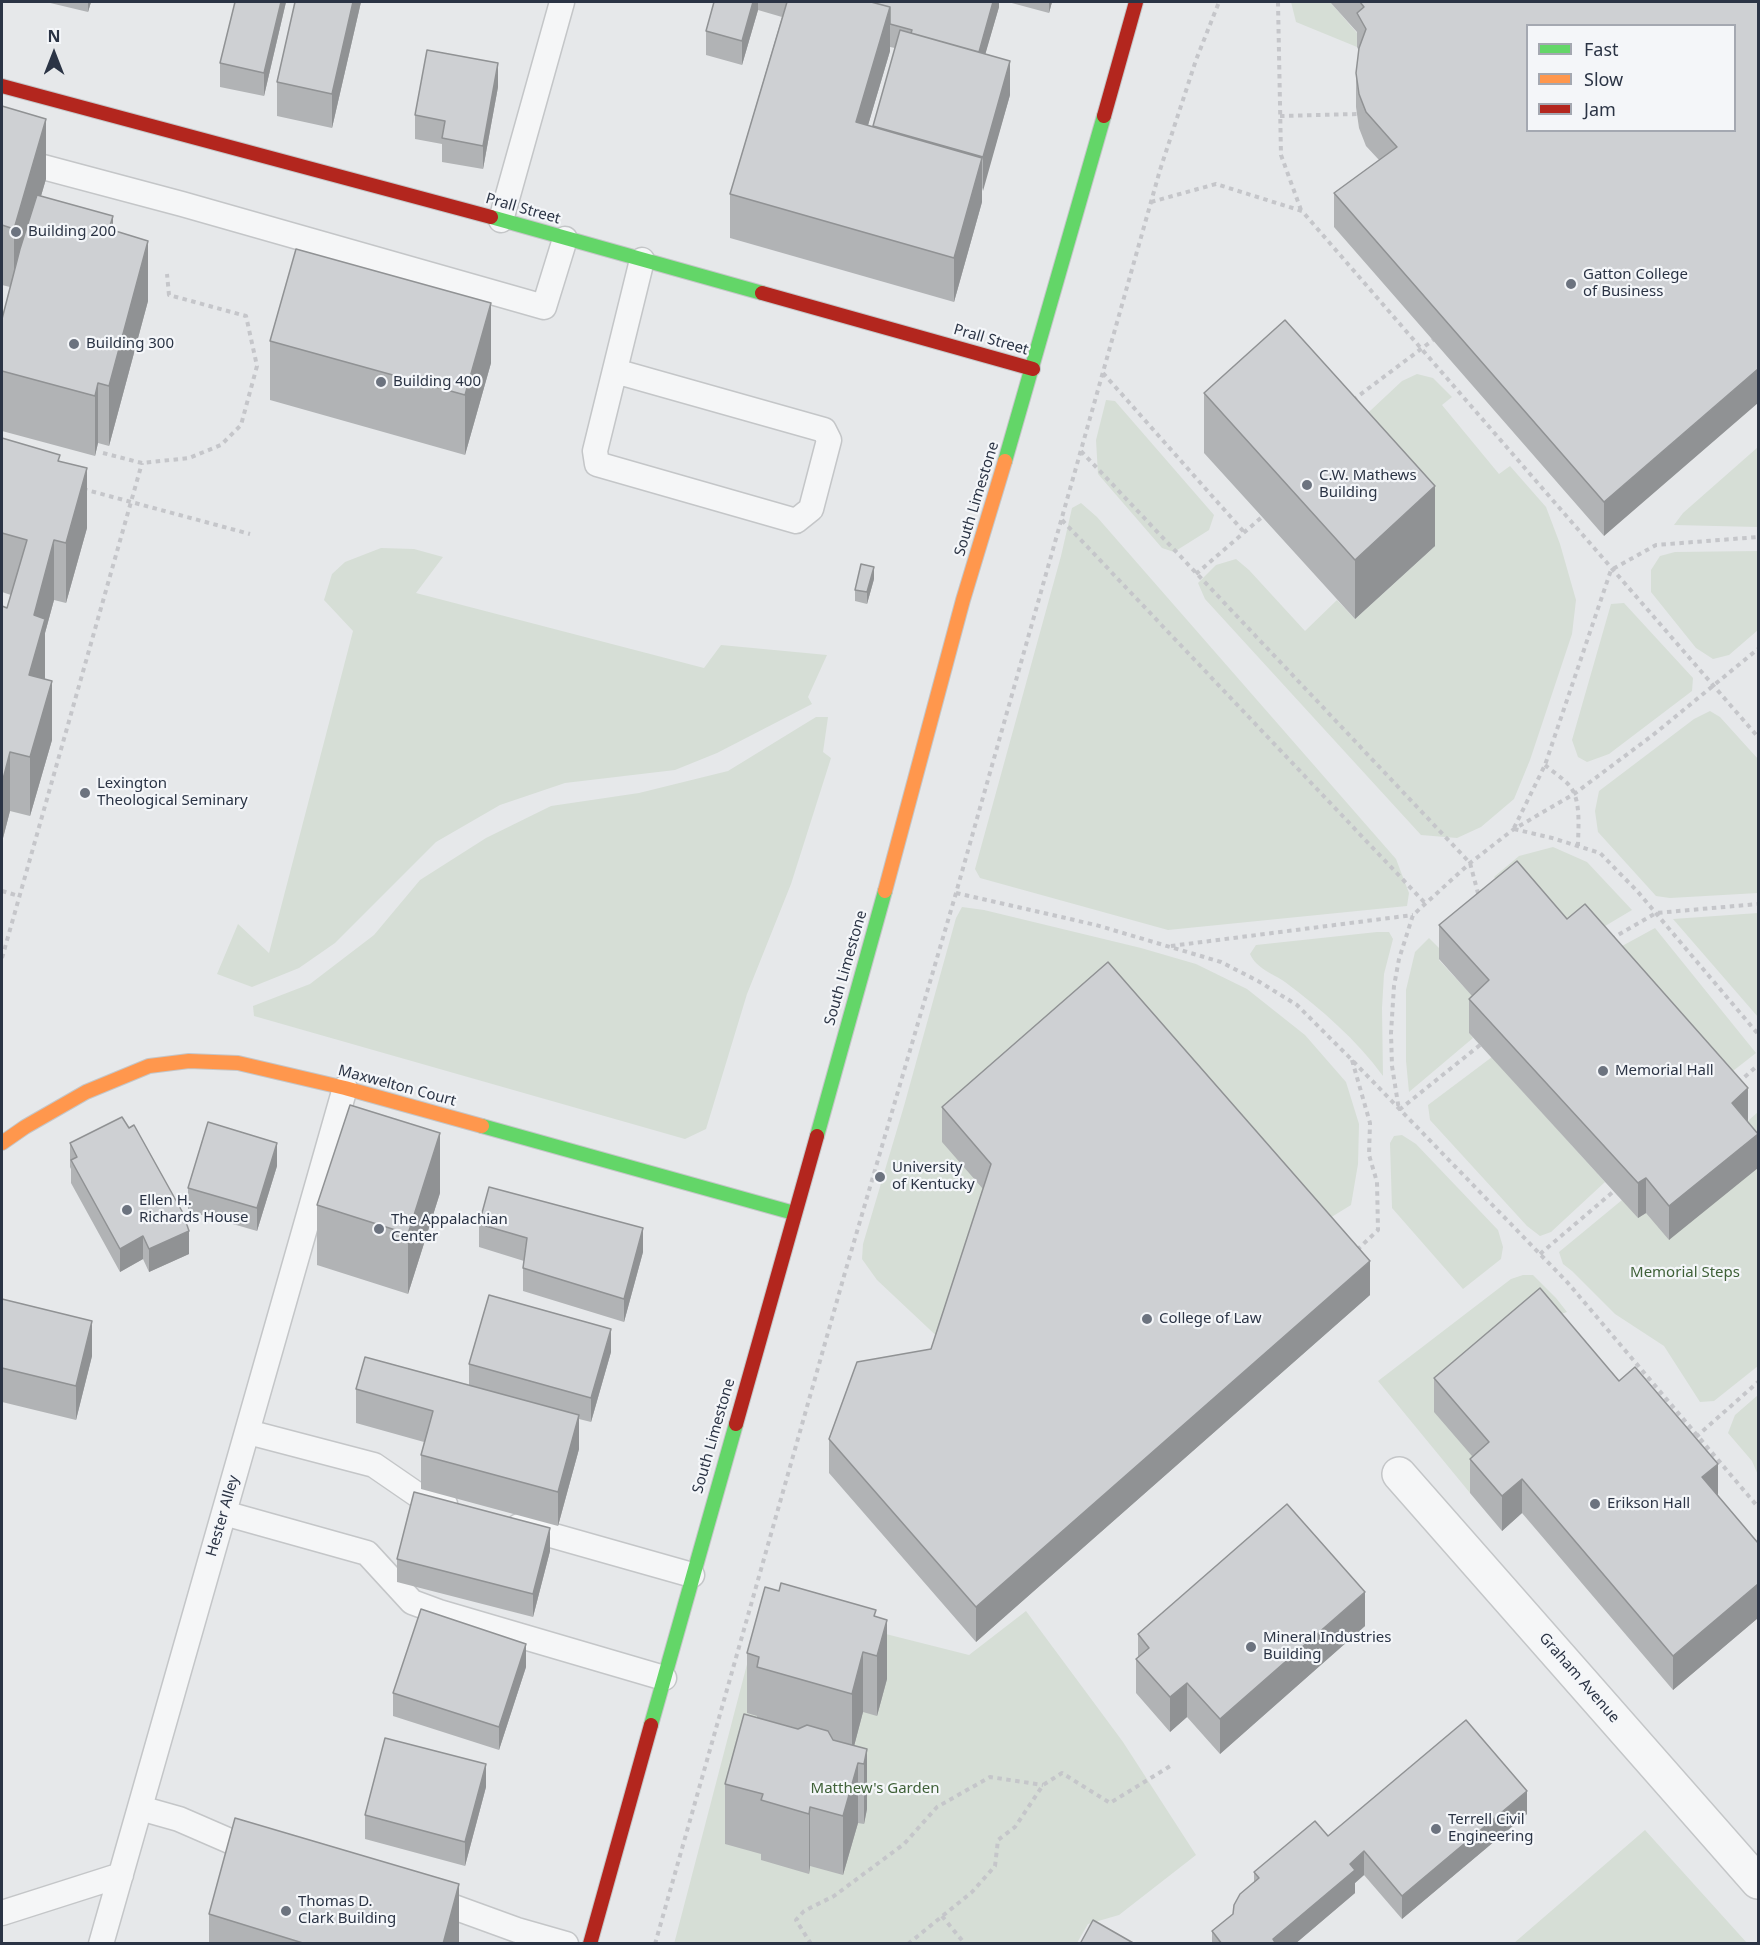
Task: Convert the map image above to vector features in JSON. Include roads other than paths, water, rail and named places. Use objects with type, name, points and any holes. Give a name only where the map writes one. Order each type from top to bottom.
[{"type":"main road","name":"South Limestone","points":[[590,1944],[897,850],[963,600],[1034,369],[1136,2]]},
{"type":"main road","name":"Prall Street","points":[[2,86],[501,220],[1034,369]]},
{"type":"main road","name":"Maxwelton Court","points":[[3,1140],[86,1092],[149,1066],[189,1062],[238,1063],[345,1088],[794,1213]]},
{"type":"street","name":"Graham Avenue","points":[[1399,1474],[1758,1882]]},
{"type":"lane","points":[[501,220],[562,2]]},
{"type":"lane","points":[[2,156],[194,207],[544,307],[565,239]]},
{"type":"lane","points":[[615,371],[824,430],[829,440],[810,509],[796,520],[597,464],[595,451],[642,260]]},
{"type":"lane","name":"Hester Alley","points":[[101,1944],[345,1088]]},
{"type":"lane","points":[[248,1432],[374,1465],[422,1498],[467,1511]]},
{"type":"lane","points":[[224,1513],[366,1553],[412,1602],[664,1678]]},
{"type":"lane","points":[[500,1520],[692,1575]]},
{"type":"lane","points":[[140,1808],[179,1819],[232,1842],[277,1855]]},
{"type":"lane","points":[[2,1913],[121,1875]]},
{"type":"lane","points":[[411,1893],[517,1930],[566,1944]]},
{"type":"place","name":"Building 200","points":[[16,232]]},
{"type":"place","name":"Gatton College of Business","points":[[1571,284]]},
{"type":"place","name":"Building 300","points":[[74,344]]},
{"type":"place","name":"Building 400","points":[[381,382]]},
{"type":"place","name":"C.W. Mathews Building","points":[[1307,485]]},
{"type":"place","name":"Lexington Theological Seminary","points":[[85,793]]},
{"type":"place","name":"Memorial Hall","points":[[1603,1071]]},
{"type":"place","name":"University of Kentucky","points":[[880,1177]]},
{"type":"place","name":"Ellen H. Richards House","points":[[127,1210]]},
{"type":"place","name":"The Appalachian Center","points":[[379,1229]]},
{"type":"place","name":"College of Law","points":[[1147,1319]]},
{"type":"place","name":"Erikson Hall","points":[[1595,1504]]},
{"type":"place","name":"Mineral Industries Building","points":[[1251,1647]]},
{"type":"place","name":"Terrell Civil Engineering","points":[[1436,1829]]},
{"type":"place","name":"Thomas D. Clark Building","points":[[286,1911]]},
{"type":"park label","name":"Memorial Steps","points":[[1685,1273]]},
{"type":"park label","name":"Matthew's Garden","points":[[875,1789]]}]
